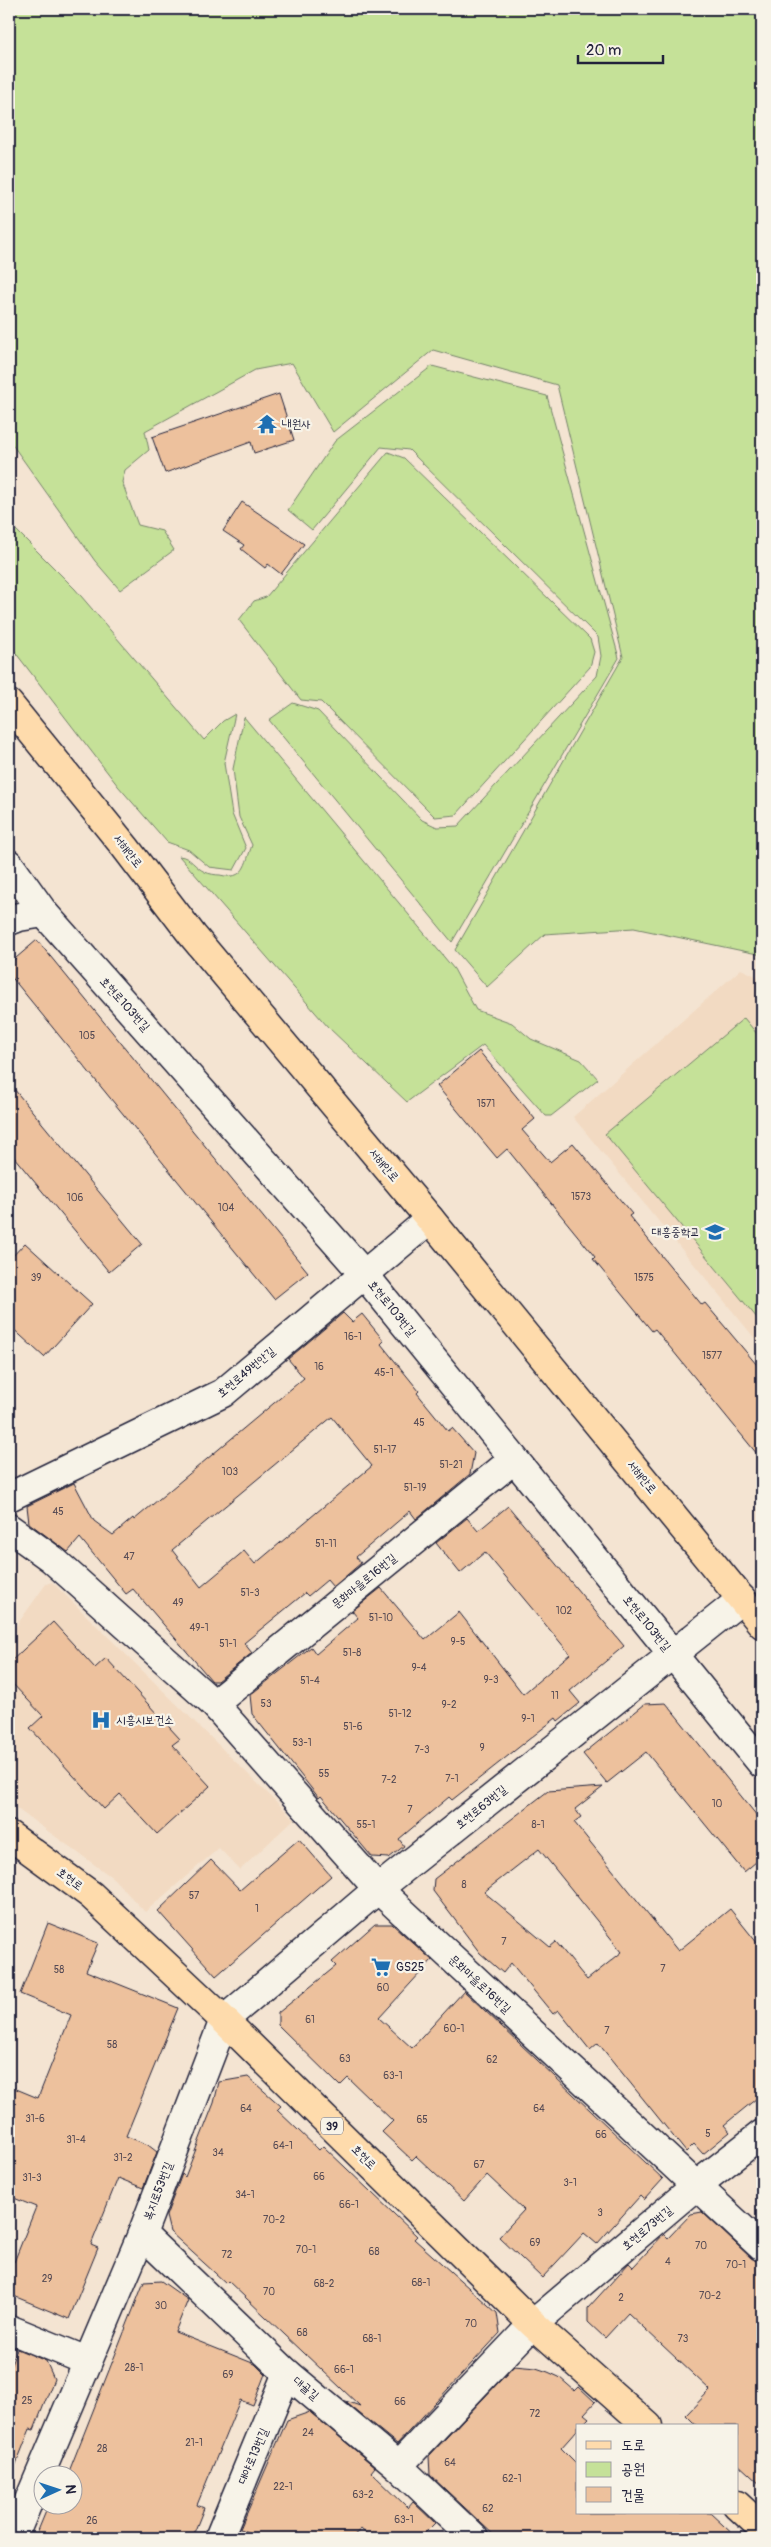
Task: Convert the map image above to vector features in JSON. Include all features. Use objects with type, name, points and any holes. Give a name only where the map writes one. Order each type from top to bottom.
[{"type":"main road","name":"서해안로","points":[[9,704],[126,848],[193,936],[430,1219],[762,1624]]},
{"type":"main road","name":"호현로","points":[[9,1835],[91,1895],[224,2020],[533,2324],[646,2424]]},
{"type":"main road","points":[[738,2506],[762,2528]]},
{"type":"street","name":"호현로103번길","points":[[9,864],[44,913],[363,1273],[762,1764]]},
{"type":"street","points":[[9,921],[19,917],[44,913]]},
{"type":"street","name":"호현로49번안길","points":[[9,1497],[223,1394],[363,1273],[430,1219]]},
{"type":"street","name":"문화마을로16번길","points":[[214,1704],[514,1459]]},
{"type":"street","name":"문화마을로16번길","points":[[9,1528],[52,1559],[214,1704],[378,1889],[697,2185],[762,2248]]},
{"type":"street","name":"호현로63번길","points":[[224,2020],[378,1889],[742,1599]]},
{"type":"street","name":"복지로53번길","points":[[13,2538],[142,2234],[224,2020]]},
{"type":"street","name":"호현로73번길","points":[[398,2466],[533,2324],[697,2185],[762,2134]]},
{"type":"street","name":"대골길","points":[[142,2234],[288,2373],[398,2466],[474,2538]]},
{"type":"street","points":[[9,2329],[87,2361]]},
{"type":"street","name":"대야로13번길","points":[[219,2538],[288,2373]]},
{"type":"shaded area","name":"대흥중학교","points":[[741,969],[762,979],[762,1347],[573,1117]]},
{"type":"shaded area","name":"시흥시보건소","points":[[52,1582],[294,1819],[240,1870],[219,1848],[145,1912],[113,1878],[9,1803],[9,1636],[46,1584]]},
{"type":"green space","points":[[9,9],[762,9],[762,955],[634,928],[545,934],[487,987],[455,950],[623,657],[557,385],[433,350],[333,432],[292,363],[255,370],[145,431],[149,450],[125,470],[122,482],[138,525],[162,531],[174,550],[120,590],[95,561],[9,440]]},
{"type":"green space","points":[[432,366],[547,396],[619,658],[452,942],[269,720],[293,703],[318,711],[422,820],[437,827],[458,826],[597,676],[601,656],[598,637],[409,450],[381,447],[312,530],[288,510],[335,441]]},
{"type":"green space","points":[[388,452],[404,458],[590,639],[594,652],[590,667],[456,815],[435,817],[321,702],[301,700],[239,620],[254,601],[266,597]]},
{"type":"green space","points":[[9,523],[75,589],[204,740],[223,721],[235,714],[224,763],[232,814],[246,848],[234,870],[209,867],[189,850],[167,842],[118,786],[18,656],[9,641]]},
{"type":"green space","points":[[244,717],[454,969],[476,1010],[512,1023],[531,1039],[581,1060],[598,1079],[551,1116],[546,1116],[483,1045],[407,1102],[328,1027],[179,856],[187,858],[205,872],[215,875],[235,876],[243,869],[252,845],[239,817],[233,769]]},
{"type":"green space","name":"대흥중학교","points":[[744,1018],[762,1040],[762,1324],[605,1134]]},
{"type":"building","points":[[279,394],[294,440],[254,453],[251,442],[165,473],[152,437]]},
{"type":"building","points":[[242,502],[304,544],[281,574],[268,564],[265,568],[241,549],[244,545],[223,531]]},
{"type":"building","points":[[37,940],[308,1272],[274,1299],[9,974],[9,964]]},
{"type":"building","points":[[479,1051],[535,1119],[522,1130],[550,1162],[573,1143],[632,1214],[629,1216],[702,1305],[705,1303],[762,1371],[762,1460],[655,1329],[652,1331],[593,1259],[595,1257],[507,1149],[497,1158],[437,1086]]},
{"type":"building","points":[[9,1083],[142,1244],[109,1272],[9,1151]]},
{"type":"building","points":[[25,1243],[92,1304],[44,1357],[9,1325],[9,1260]]},
{"type":"building","points":[[343,1313],[352,1322],[362,1314],[384,1341],[381,1344],[419,1391],[417,1393],[448,1431],[452,1428],[474,1453],[470,1474],[416,1519],[410,1511],[356,1557],[361,1563],[333,1587],[327,1580],[308,1596],[305,1593],[244,1643],[252,1653],[217,1681],[212,1681],[133,1589],[126,1594],[80,1538],[68,1552],[29,1523],[27,1506],[74,1483],[94,1521],[113,1535],[133,1518],[134,1520],[304,1378],[288,1359]],"holes":[[[332,1417],[372,1466],[255,1564],[244,1551],[201,1587],[172,1550]]]},
{"type":"building","points":[[508,1506],[624,1646],[570,1691],[580,1703],[558,1721],[556,1718],[452,1800],[449,1797],[399,1839],[404,1846],[389,1858],[372,1857],[321,1796],[319,1798],[252,1714],[250,1695],[311,1647],[316,1654],[358,1618],[352,1611],[381,1588],[425,1640],[459,1612],[523,1694],[570,1654],[485,1552],[460,1573],[436,1543],[467,1518],[478,1531]]},
{"type":"building","points":[[53,1622],[95,1668],[106,1658],[180,1739],[172,1745],[210,1786],[157,1834],[120,1794],[104,1809],[30,1728],[43,1716],[9,1680],[9,1663]]},
{"type":"building","points":[[666,1703],[762,1822],[762,1857],[744,1872],[646,1752],[607,1783],[583,1754],[645,1704]]},
{"type":"building","points":[[603,1787],[575,1809],[581,1817],[574,1822],[678,1951],[730,1909],[762,1949],[762,2094],[724,2125],[730,2132],[703,2154],[694,2144],[686,2152],[598,2043],[590,2050],[558,2010],[553,2014],[511,1963],[503,1973],[480,1953],[433,1891],[434,1879],[548,1791]],"holes":[[[539,1849],[622,1952],[587,1980],[556,1942],[550,1947],[484,1892]]]},
{"type":"building","points":[[299,1839],[331,1876],[216,1976],[158,1911],[211,1860],[240,1890]]},
{"type":"building","points":[[48,1923],[98,1943],[86,1971],[178,2008],[126,2136],[148,2145],[157,2152],[143,2188],[118,2178],[91,2245],[98,2248],[69,2319],[9,2294],[9,2260],[14,2262],[36,2207],[9,2196],[9,2086],[38,2098],[71,2015],[20,1994]]},
{"type":"building","points":[[375,1924],[392,1924],[432,1960],[379,2018],[412,2048],[464,1991],[663,2179],[644,2200],[640,2196],[597,2244],[584,2233],[542,2278],[499,2237],[524,2210],[487,2175],[464,2201],[416,2156],[412,2160],[382,2132],[393,2121],[348,2078],[340,2086],[278,2025],[278,2013],[336,1966],[332,1962]]},
{"type":"building","points":[[248,2077],[281,2106],[277,2110],[319,2150],[323,2146],[417,2236],[414,2239],[497,2313],[500,2333],[397,2444],[343,2400],[360,2406],[228,2281],[226,2283],[170,2232],[166,2216],[182,2174],[185,2177],[214,2103],[219,2082]]},
{"type":"building","points":[[702,2212],[751,2258],[762,2264],[762,2486],[738,2464],[738,2424],[695,2424],[686,2415],[710,2390],[628,2313],[605,2338],[588,2322],[588,2308],[629,2263],[633,2267],[664,2234],[668,2238],[691,2214]]},
{"type":"building","points":[[161,2281],[188,2300],[175,2332],[255,2364],[265,2374],[253,2405],[240,2400],[197,2505],[204,2508],[192,2538],[35,2538],[45,2514],[82,2514],[82,2464],[72,2464],[144,2282]]},
{"type":"building","points":[[17,2349],[46,2361],[54,2379],[34,2430],[30,2429],[10,2479],[9,2370]]},
{"type":"building","points":[[514,2366],[536,2368],[559,2377],[575,2391],[579,2387],[595,2402],[584,2414],[589,2418],[583,2424],[576,2424],[576,2431],[561,2448],[576,2463],[576,2514],[711,2514],[737,2538],[497,2538],[430,2475],[429,2456]]},
{"type":"building","points":[[310,2412],[375,2467],[371,2472],[408,2508],[413,2502],[435,2523],[420,2538],[371,2538],[361,2529],[351,2538],[261,2538],[240,2529],[287,2420]]},
{"type":"place","name":"내원사","points":[[267,424]]},
{"type":"place","name":"대흥중학교","points":[[715,1232]]},
{"type":"place","name":"시흥시보건소","points":[[101,1720]]},
{"type":"place","name":"GS25","points":[[381,1967]]}]
